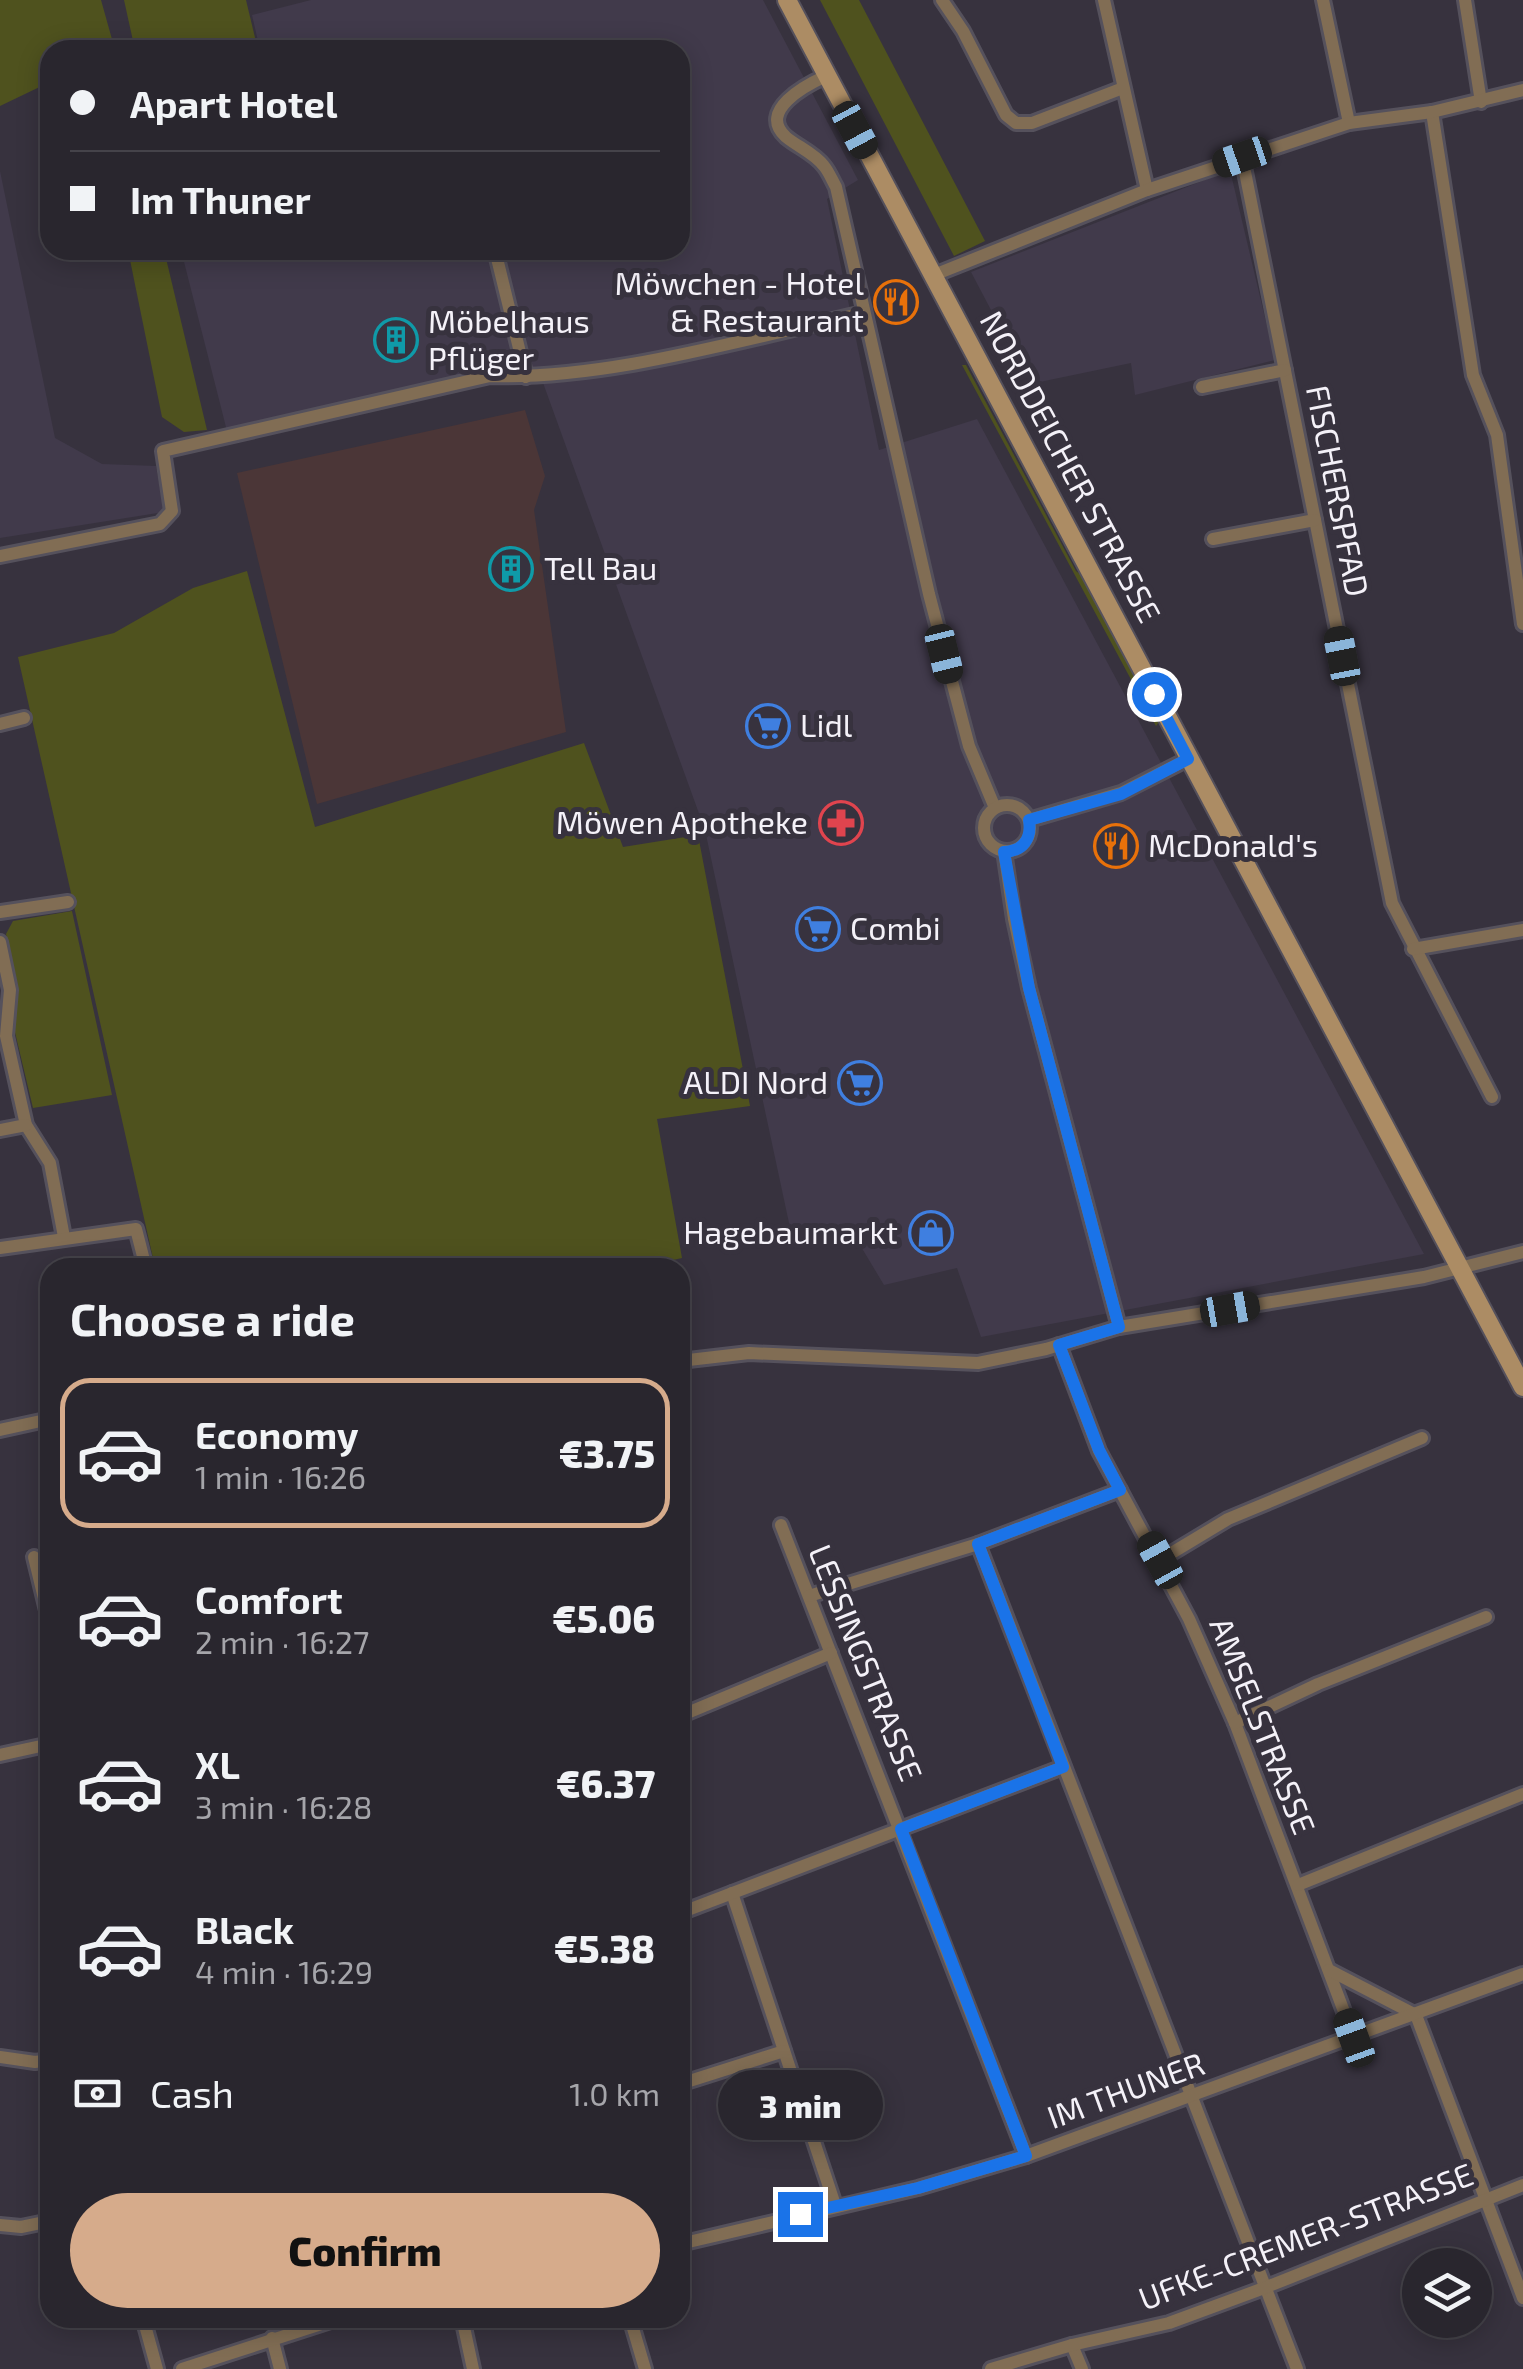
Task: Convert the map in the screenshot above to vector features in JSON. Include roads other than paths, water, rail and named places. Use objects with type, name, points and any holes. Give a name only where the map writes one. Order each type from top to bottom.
[{"type":"main road","name":"NORDDEICHER STRASSE","points":[[787,0],[1523,1387]]},
{"type":"street","points":[[942,0],[963,31],[1006,115],[1016,123],[1032,124],[1123,88]]},
{"type":"street","points":[[1104,0],[1146,190]]},
{"type":"street","points":[[1323,0],[1349,123]]},
{"type":"street","points":[[1465,0],[1481,102]]},
{"type":"street","points":[[826,76],[781,106],[780,132],[824,166],[836,187],[894,454],[962,720],[995,808]]},
{"type":"street","points":[[934,276],[1146,190],[1349,123],[1432,112],[1523,90]]},
{"type":"street","points":[[1432,112],[1473,375],[1498,434],[1523,624]]},
{"type":"street","name":"FISCHERSPFAD","points":[[1242,157],[1392,903],[1492,1097]]},
{"type":"street","points":[[497,260],[526,377]]},
{"type":"street","points":[[0,556],[160,524],[172,512],[163,451],[490,376],[526,377],[605,369],[864,313]]},
{"type":"street","points":[[1202,388],[1285,370]]},
{"type":"street","points":[[1213,539],[1315,520]]},
{"type":"street","points":[[0,724],[24,718]]},
{"type":"street","points":[[1029,820],[1121,794],[1188,759]]},
{"type":"street","points":[[1016,806],[1029,820],[1025,843],[1014,850],[994,848],[984,834],[986,820],[995,808],[1016,806]]},
{"type":"street","points":[[1004,852],[1029,988],[1119,1327]]},
{"type":"street","points":[[0,912],[68,902]]},
{"type":"street","points":[[1413,949],[1523,930]]},
{"type":"street","points":[[0,942],[10,990],[3,1036],[26,1126],[50,1162],[64,1238]]},
{"type":"street","points":[[0,1130],[26,1126]]},
{"type":"street","points":[[0,1248],[136,1229],[143,1258]]},
{"type":"street","points":[[690,1360],[749,1352],[978,1363],[1119,1327],[1459,1268],[1523,1252]]},
{"type":"street","name":"AMSELSTRASSE","points":[[1059,1345],[1099,1450],[1160,1560],[1235,1723],[1354,2038]]},
{"type":"street","points":[[0,1430],[40,1421]]},
{"type":"street","points":[[1160,1560],[1228,1519],[1422,1438]]},
{"type":"street","points":[[808,1596],[978,1544],[1120,1490]]},
{"type":"street","name":"LESSINGSTRASSE","points":[[781,1526],[1026,2156]]},
{"type":"street","points":[[978,1544],[1297,2369]]},
{"type":"street","points":[[34,1557],[40,1582]]},
{"type":"street","points":[[1235,1723],[1318,1684],[1486,1618]]},
{"type":"street","points":[[690,1712],[831,1654]]},
{"type":"street","points":[[0,1755],[40,1746]]},
{"type":"street","points":[[690,1909],[1063,1767]]},
{"type":"street","points":[[1298,1885],[1523,1794]]},
{"type":"street","points":[[732,1892],[835,2206]]},
{"type":"street","points":[[1328,1970],[1416,2015],[1523,2298]]},
{"type":"street","name":"IM THUNER","points":[[690,2242],[918,2188],[1026,2156],[1523,1974]]},
{"type":"street","points":[[690,2081],[784,2050]]},
{"type":"street","points":[[0,2056],[40,2061]]},
{"type":"street","name":"UFKE-CREMER-STRASSE","points":[[991,2369],[1169,2322],[1523,2184]]},
{"type":"street","points":[[0,2225],[40,2223]]},
{"type":"street","points":[[146,2328],[157,2369]]},
{"type":"street","points":[[182,2369],[306,2328]]},
{"type":"street","points":[[464,2328],[473,2369]]},
{"type":"street","points":[[633,2328],[645,2369]]},
{"type":"street","points":[[272,2338],[280,2369]]},
{"type":"street","points":[[1072,2345],[1082,2369]]},
{"type":"place","name":"Möwchen - Hotel & Restaurant","points":[[896,302]]},
{"type":"place","name":"Möbelhaus Pflüger","points":[[396,340]]},
{"type":"place","name":"Tell Bau","points":[[511,569]]},
{"type":"place","name":"Lidl","points":[[768,726]]},
{"type":"place","name":"Möwen Apotheke","points":[[841,823]]},
{"type":"place","name":"McDonald's","points":[[1116,846]]},
{"type":"place","name":"Combi","points":[[818,929]]},
{"type":"place","name":"ALDI Nord","points":[[860,1083]]},
{"type":"place","name":"Hagebaumarkt","points":[[931,1233]]}]
